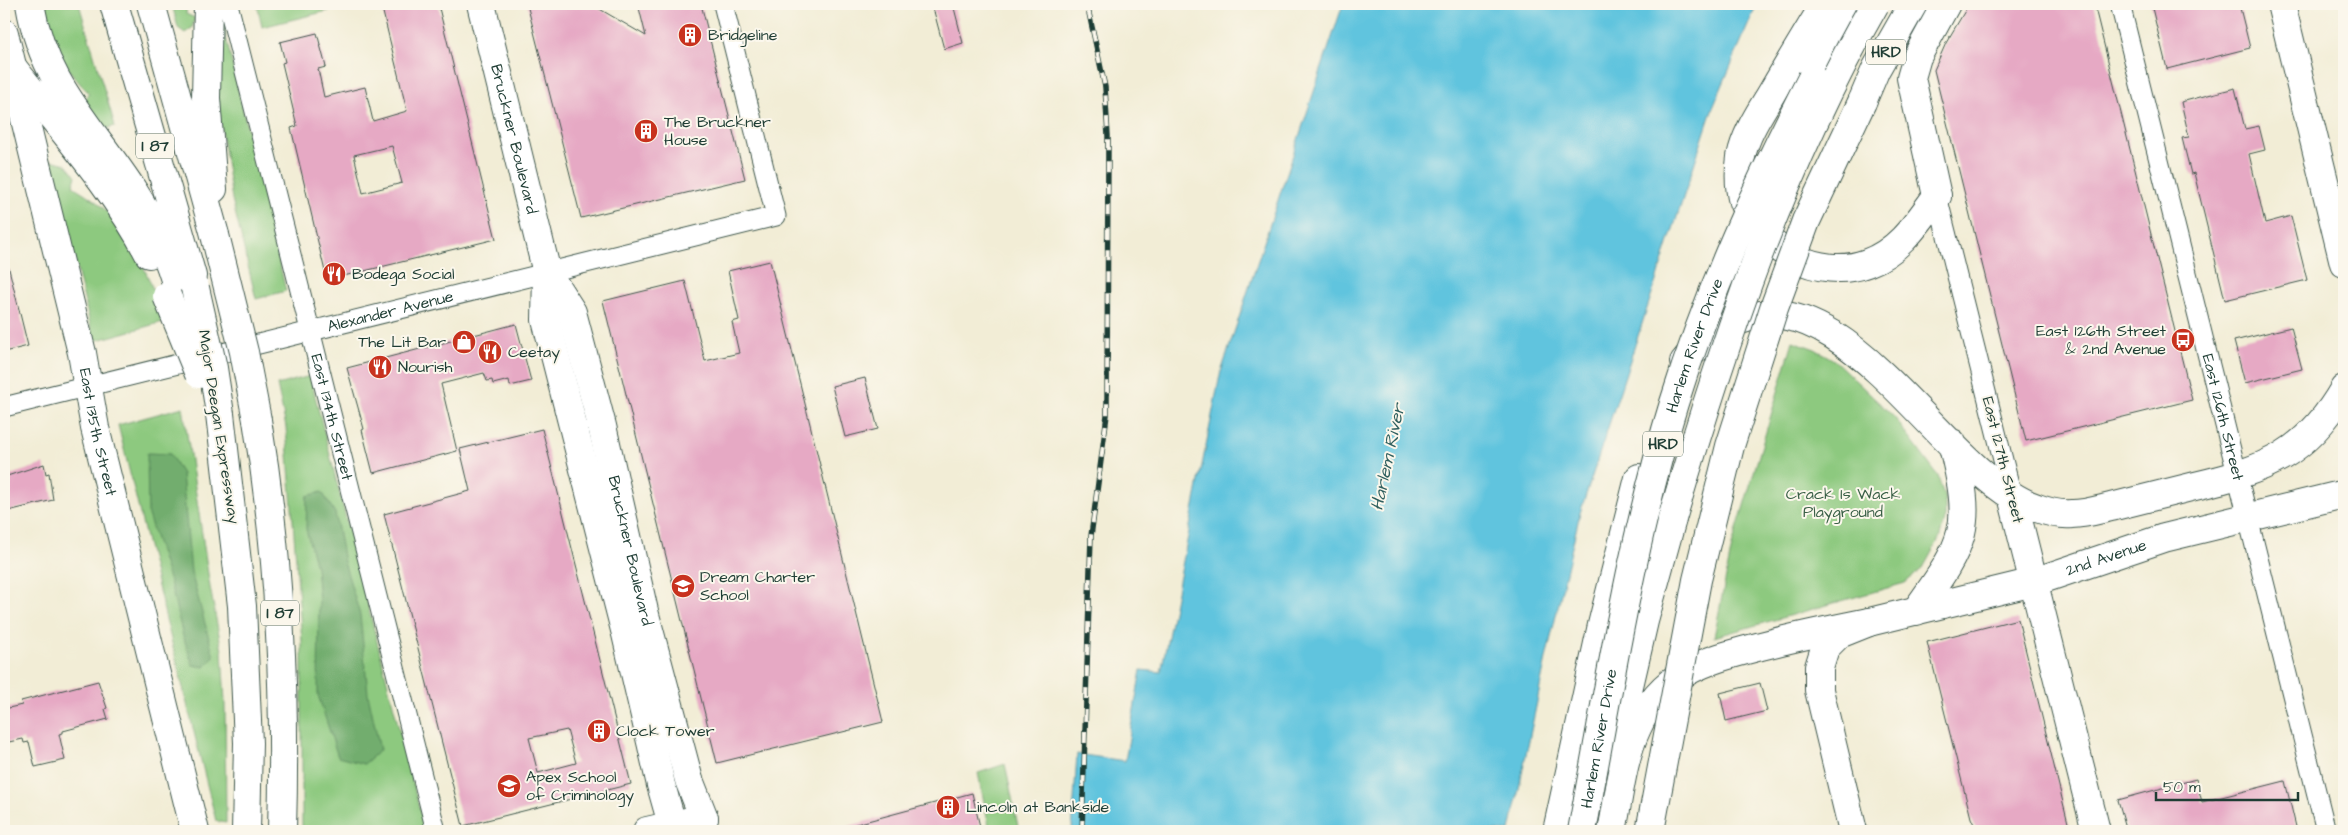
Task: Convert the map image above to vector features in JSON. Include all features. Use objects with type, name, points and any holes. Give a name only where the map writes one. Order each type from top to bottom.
[{"type":"main road","points":[[30,4],[38,37],[54,78],[79,118],[144,207],[162,244],[180,292],[199,374],[215,415]]},
{"type":"main road","name":"Major Deegan Expressway","points":[[114,4],[180,292],[213,368],[215,415],[236,536],[242,606],[247,723],[246,820]]},
{"type":"main road","name":"I 87","points":[[151,4],[215,235],[244,352],[257,420],[270,505],[281,626],[284,696],[282,819]]},
{"type":"main road","points":[[208,4],[206,98],[212,146],[215,235]]},
{"type":"main road","name":"Bruckner Boulevard","points":[[481,4],[547,273],[546,320],[667,830]]},
{"type":"main road","points":[[1825,4],[1755,122],[1745,145],[1740,168],[1741,191],[1749,214],[1772,243],[1794,258],[1816,265],[1848,267],[1865,264],[1893,249],[1908,236],[1937,196]]},
{"type":"main road","name":"Harlem River Drive","points":[[1582,831],[1636,548],[1674,406],[1720,274],[1753,196],[1812,78],[1854,4]]},
{"type":"main road","points":[[1597,831],[1617,731],[1656,575],[1717,371],[1764,243],[1809,132],[1847,54],[1875,4]]},
{"type":"main road","name":"HRD","points":[[1650,831],[1697,580],[1730,446],[1774,308],[1803,230],[1876,69],[1913,4]]},
{"type":"main road","name":"East 127th Street","points":[[1937,196],[1911,88],[1912,66],[1946,4]]},
{"type":"main road","points":[[2280,4],[2344,263]]},
{"type":"main road","name":"East 135th Street","points":[[4,33],[82,353],[100,447],[195,831]]},
{"type":"main road","points":[[13,68],[123,212],[146,247],[180,292]]},
{"type":"main road","name":"Bruckner Boulevard","points":[[547,273],[572,312],[602,426],[644,611],[689,780],[708,824]]},
{"type":"main road","points":[[1557,831],[1602,625],[1641,471],[1663,398],[1685,359],[1710,337],[1742,319],[1773,314],[1798,319],[1827,332],[1857,351],[1992,483],[2012,496],[2042,510],[2075,514],[2239,476],[2281,458],[2305,440],[2327,415],[2344,388]]},
{"type":"main road","points":[[1916,611],[1951,561],[1963,527],[1964,491],[1952,443]]},
{"type":"main road","name":"2nd Avenue","points":[[1868,622],[2034,582],[2164,538],[2344,494]]},
{"type":"main road","name":"East 127th Street","points":[[2012,496],[2096,831]]},
{"type":"main road","points":[[1612,831],[1625,766],[1637,727],[1648,708],[1671,682],[1707,660],[1796,637],[1868,622]]},
{"type":"main road","points":[[1853,831],[1820,702],[1818,677],[1822,656],[1831,642],[1839,634],[1868,622]]},
{"type":"main road","points":[[667,830],[708,824]]},
{"type":"street","name":"East 134th Street","points":[[228,4],[312,331],[436,831]]},
{"type":"street","name":"Alexander Avenue","points":[[4,407],[776,216],[723,4]]},
{"type":"street","name":"East 126th Street","points":[[2120,4],[2326,831]]},
{"type":"street","name":"East 127th Street","points":[[1937,196],[2012,496]]},
{"type":"green space","points":[[45,4],[79,4],[115,126],[105,129],[85,100],[89,93],[71,72],[59,53],[51,31]]},
{"type":"green space","points":[[172,4],[187,4],[186,14],[195,18],[192,28],[185,33],[178,28]]},
{"type":"green space","points":[[257,4],[343,4],[344,7],[262,27]]},
{"type":"green space","points":[[223,25],[286,291],[256,299],[232,199],[217,104],[216,28]]},
{"type":"green space","points":[[51,160],[66,164],[76,176],[73,186],[99,204],[121,228],[147,275],[163,322],[94,341]]},
{"type":"green space","name":"Crack Is Wack Playground","points":[[1793,341],[1815,349],[1834,360],[1894,417],[1938,476],[1945,499],[1945,520],[1939,539],[1923,568],[1905,583],[1714,637],[1732,546]]},
{"type":"green space","points":[[310,376],[425,831],[302,831],[302,642],[286,427],[277,385]]},
{"type":"green space","points":[[183,407],[210,587],[222,651],[225,702],[226,823],[216,821],[118,425]]},
{"type":"green space","points":[[147,453],[170,454],[182,474],[191,572],[214,657],[205,667],[193,665],[183,636],[170,582],[148,515]]},
{"type":"green space","points":[[322,492],[335,513],[344,562],[360,615],[368,694],[380,750],[364,764],[338,757],[318,695],[319,600],[316,567],[306,529],[307,496]]},
{"type":"green space","points":[[1005,764],[1019,831],[990,831],[978,773]]},
{"type":"water","name":"Harlem River","points":[[1343,4],[1757,4],[1712,110],[1580,513],[1547,654],[1510,831],[1072,831],[1077,754],[1125,761],[1141,670],[1161,672],[1220,375]]},
{"type":"building","points":[[381,4],[438,4],[496,239],[327,280],[291,128],[297,126],[282,63],[285,62],[280,42],[317,33],[326,67],[318,69],[324,97],[365,87],[373,121],[407,111]],"holes":[[[392,146],[402,183],[363,193],[354,155]]]},
{"type":"building","name":"The Bruckner House","points":[[527,4],[591,4],[646,36],[638,4],[701,4],[745,179],[581,218]]},
{"type":"building","points":[[932,4],[953,4],[963,43],[944,49]]},
{"type":"building","points":[[1969,4],[2094,4],[2192,400],[2026,441],[1934,70],[1946,43]]},
{"type":"building","points":[[2151,4],[2239,4],[2250,48],[2167,69]]},
{"type":"building","points":[[2235,88],[2245,129],[2259,126],[2265,150],[2249,154],[2265,223],[2291,216],[2307,280],[2225,300],[2194,173],[2191,174],[2182,138],[2189,137],[2181,102]]},
{"type":"building","points":[[770,261],[883,722],[717,763],[603,301],[685,281],[705,361],[739,353],[732,322],[739,320],[728,271]]},
{"type":"building","points":[[9,269],[28,346],[4,352],[4,270]]},
{"type":"building","points":[[516,324],[531,381],[510,386],[509,380],[493,384],[492,380],[487,381],[484,373],[441,384],[457,451],[373,473],[362,430],[364,429],[347,368]]},
{"type":"building","points":[[2291,327],[2302,369],[2245,383],[2234,341]]},
{"type":"building","points":[[865,378],[878,429],[845,437],[832,386]]},
{"type":"building","points":[[542,429],[631,784],[463,826],[384,514],[470,491],[460,449]],"holes":[[[567,730],[576,763],[538,773],[529,738]]]},
{"type":"building","points":[[44,464],[46,474],[49,473],[53,500],[4,512],[4,477]]},
{"type":"building","points":[[2018,619],[2070,831],[1977,831],[1971,818],[1927,642]]},
{"type":"building","points":[[98,681],[107,708],[105,709],[108,719],[63,731],[63,733],[59,734],[65,760],[35,767],[29,742],[24,743],[23,739],[4,743],[4,709],[22,705],[21,701]]},
{"type":"building","points":[[1760,683],[1767,711],[1726,721],[1720,693]]},
{"type":"building","points":[[2196,779],[2202,802],[2285,781],[2297,831],[2127,831],[2118,800]]},
{"type":"building","name":"Lincoln at Bankside","points":[[972,793],[981,831],[850,831],[849,826]]},
{"type":"railway","points":[[1082,831],[1091,536],[1107,415],[1108,136],[1105,87],[1087,4]]},
{"type":"place","name":"Bridgeline","points":[[690,35]]},
{"type":"place","name":"The Bruckner House","points":[[646,131]]},
{"type":"place","name":"Bodega Social","points":[[334,274]]},
{"type":"place","name":"East 126th Street & 2nd Avenue","points":[[2183,340]]},
{"type":"place","name":"The Lit Bar","points":[[464,342]]},
{"type":"place","name":"Ceetay","points":[[490,352]]},
{"type":"place","name":"Nourish","points":[[380,367]]},
{"type":"place","name":"Dream Charter School","points":[[683,586]]},
{"type":"place","name":"Clock Tower","points":[[599,731]]},
{"type":"place","name":"Apex School of Criminology","points":[[509,786]]},
{"type":"place","name":"Lincoln at Bankside","points":[[948,807]]}]
